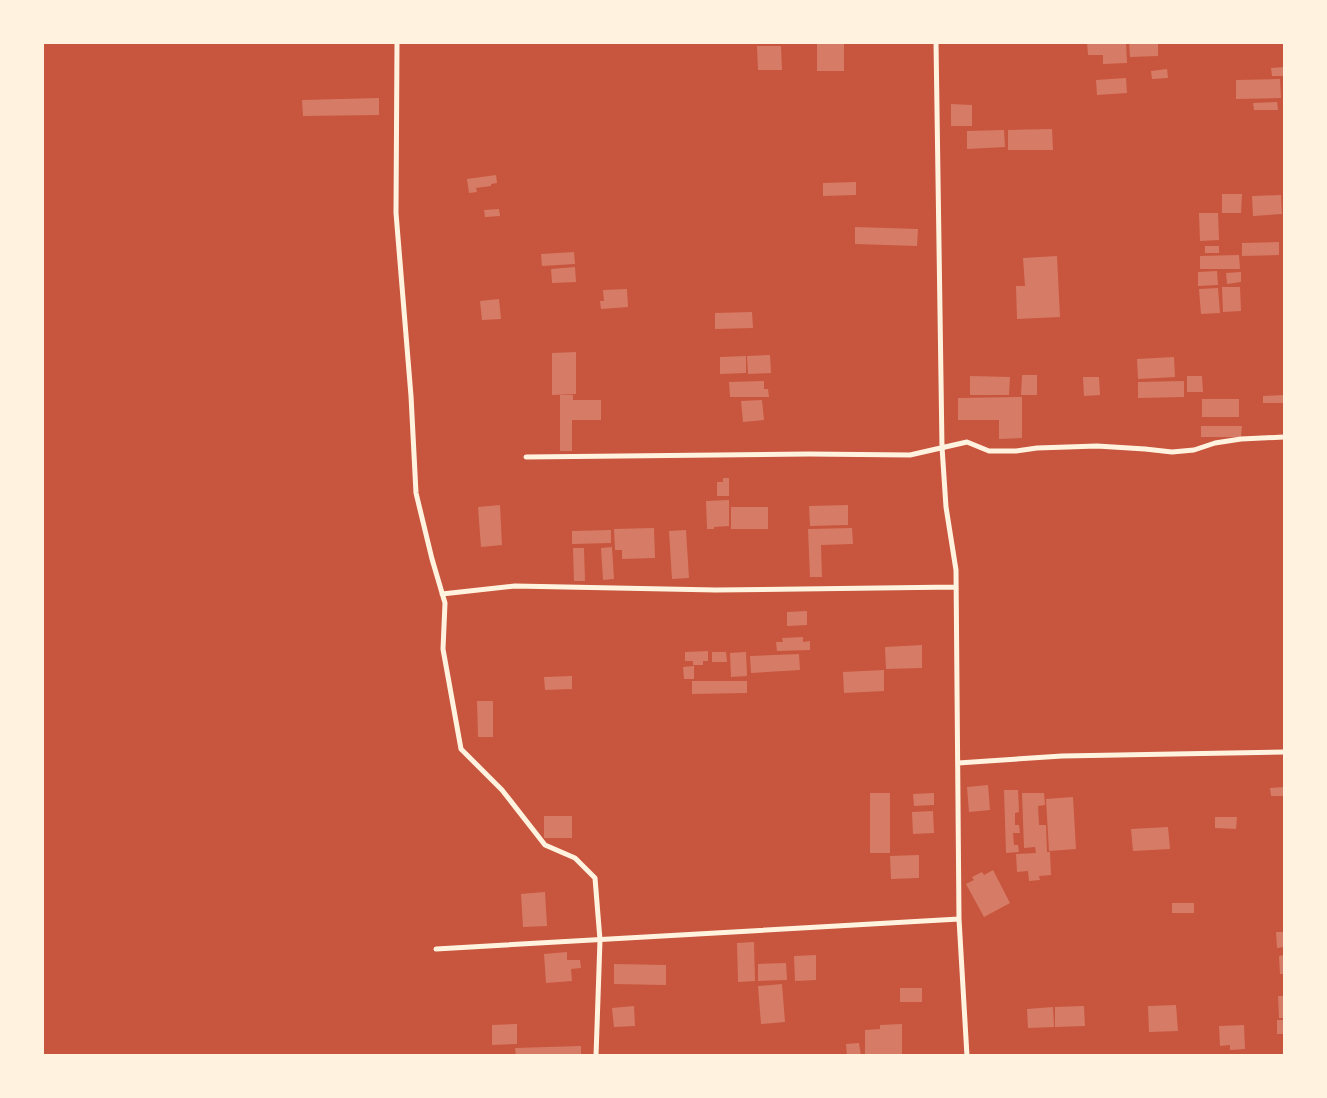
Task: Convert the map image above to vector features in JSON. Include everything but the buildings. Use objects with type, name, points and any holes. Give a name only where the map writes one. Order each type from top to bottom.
[{"type":"street","points":[[397,42],[396,213],[416,494],[445,603],[443,649],[461,749],[502,790],[545,845],[575,858],[595,878],[600,940],[596,1056]]},
{"type":"street","points":[[936,42],[942,447],[946,507],[956,570],[959,919],[968,1056]]},
{"type":"street","points":[[526,457],[799,454],[910,456],[967,442],[989,451],[1097,446],[1145,448],[1172,452],[1194,450],[1215,442],[1284,437]]},
{"type":"street","points":[[442,594],[515,586],[716,590],[956,586]]},
{"type":"street","points":[[958,762],[1062,756],[1284,752]]},
{"type":"street","points":[[436,949],[959,919]]}]
